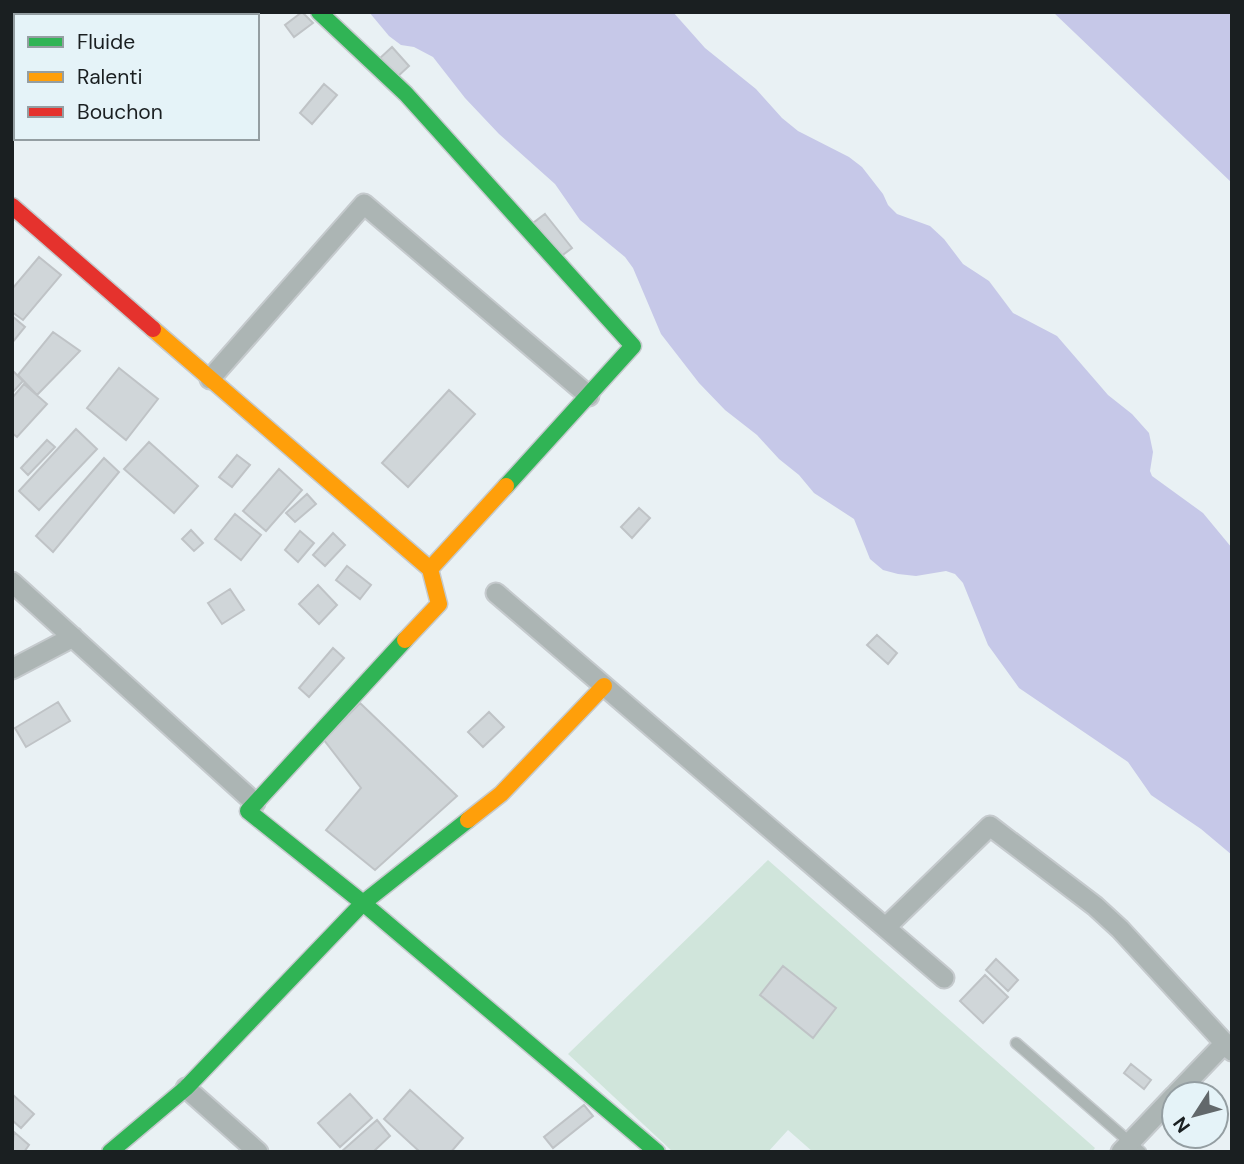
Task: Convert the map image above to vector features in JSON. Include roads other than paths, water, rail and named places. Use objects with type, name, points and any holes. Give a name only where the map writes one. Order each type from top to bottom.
[{"type":"street","points":[[319,12],[406,94],[633,346],[430,569]]},
{"type":"street","points":[[210,379],[364,204],[589,396]]},
{"type":"street","points":[[12,206],[430,569],[439,604],[248,811],[363,903],[657,1152]]},
{"type":"street","points":[[12,582],[255,803]]},
{"type":"street","points":[[496,593],[944,978]]},
{"type":"street","points":[[12,669],[73,637]]},
{"type":"street","points":[[110,1152],[186,1088],[363,903],[501,794],[604,685]]},
{"type":"street","points":[[886,927],[990,826],[1095,906],[1120,929],[1228,1047],[1192,1080]]},
{"type":"street","points":[[186,1088],[258,1152]]},
{"type":"street","points":[[1131,1149],[1160,1113]]},
{"type":"lane","points":[[1016,1043],[1131,1149]]},
{"type":"water","points":[[369,12],[673,12],[705,48],[756,89],[782,118],[798,131],[849,157],[862,167],[897,214],[930,226],[963,264],[989,281],[1013,313],[1057,336],[1108,395],[1132,414],[1149,433],[1153,452],[1150,471],[1152,476],[1203,513],[1232,548],[1232,855],[1201,829],[1151,795],[1128,762],[1019,688],[988,645],[963,583],[955,574],[946,571],[916,576],[898,574],[883,570],[870,559],[854,519],[814,493],[799,475],[779,459],[757,435],[725,410],[699,383],[661,334],[633,268],[625,257],[580,220],[555,184],[499,134],[465,98],[433,57],[414,47],[401,45],[389,36]]},
{"type":"water","points":[[1053,12],[1232,12],[1232,183]]}]
